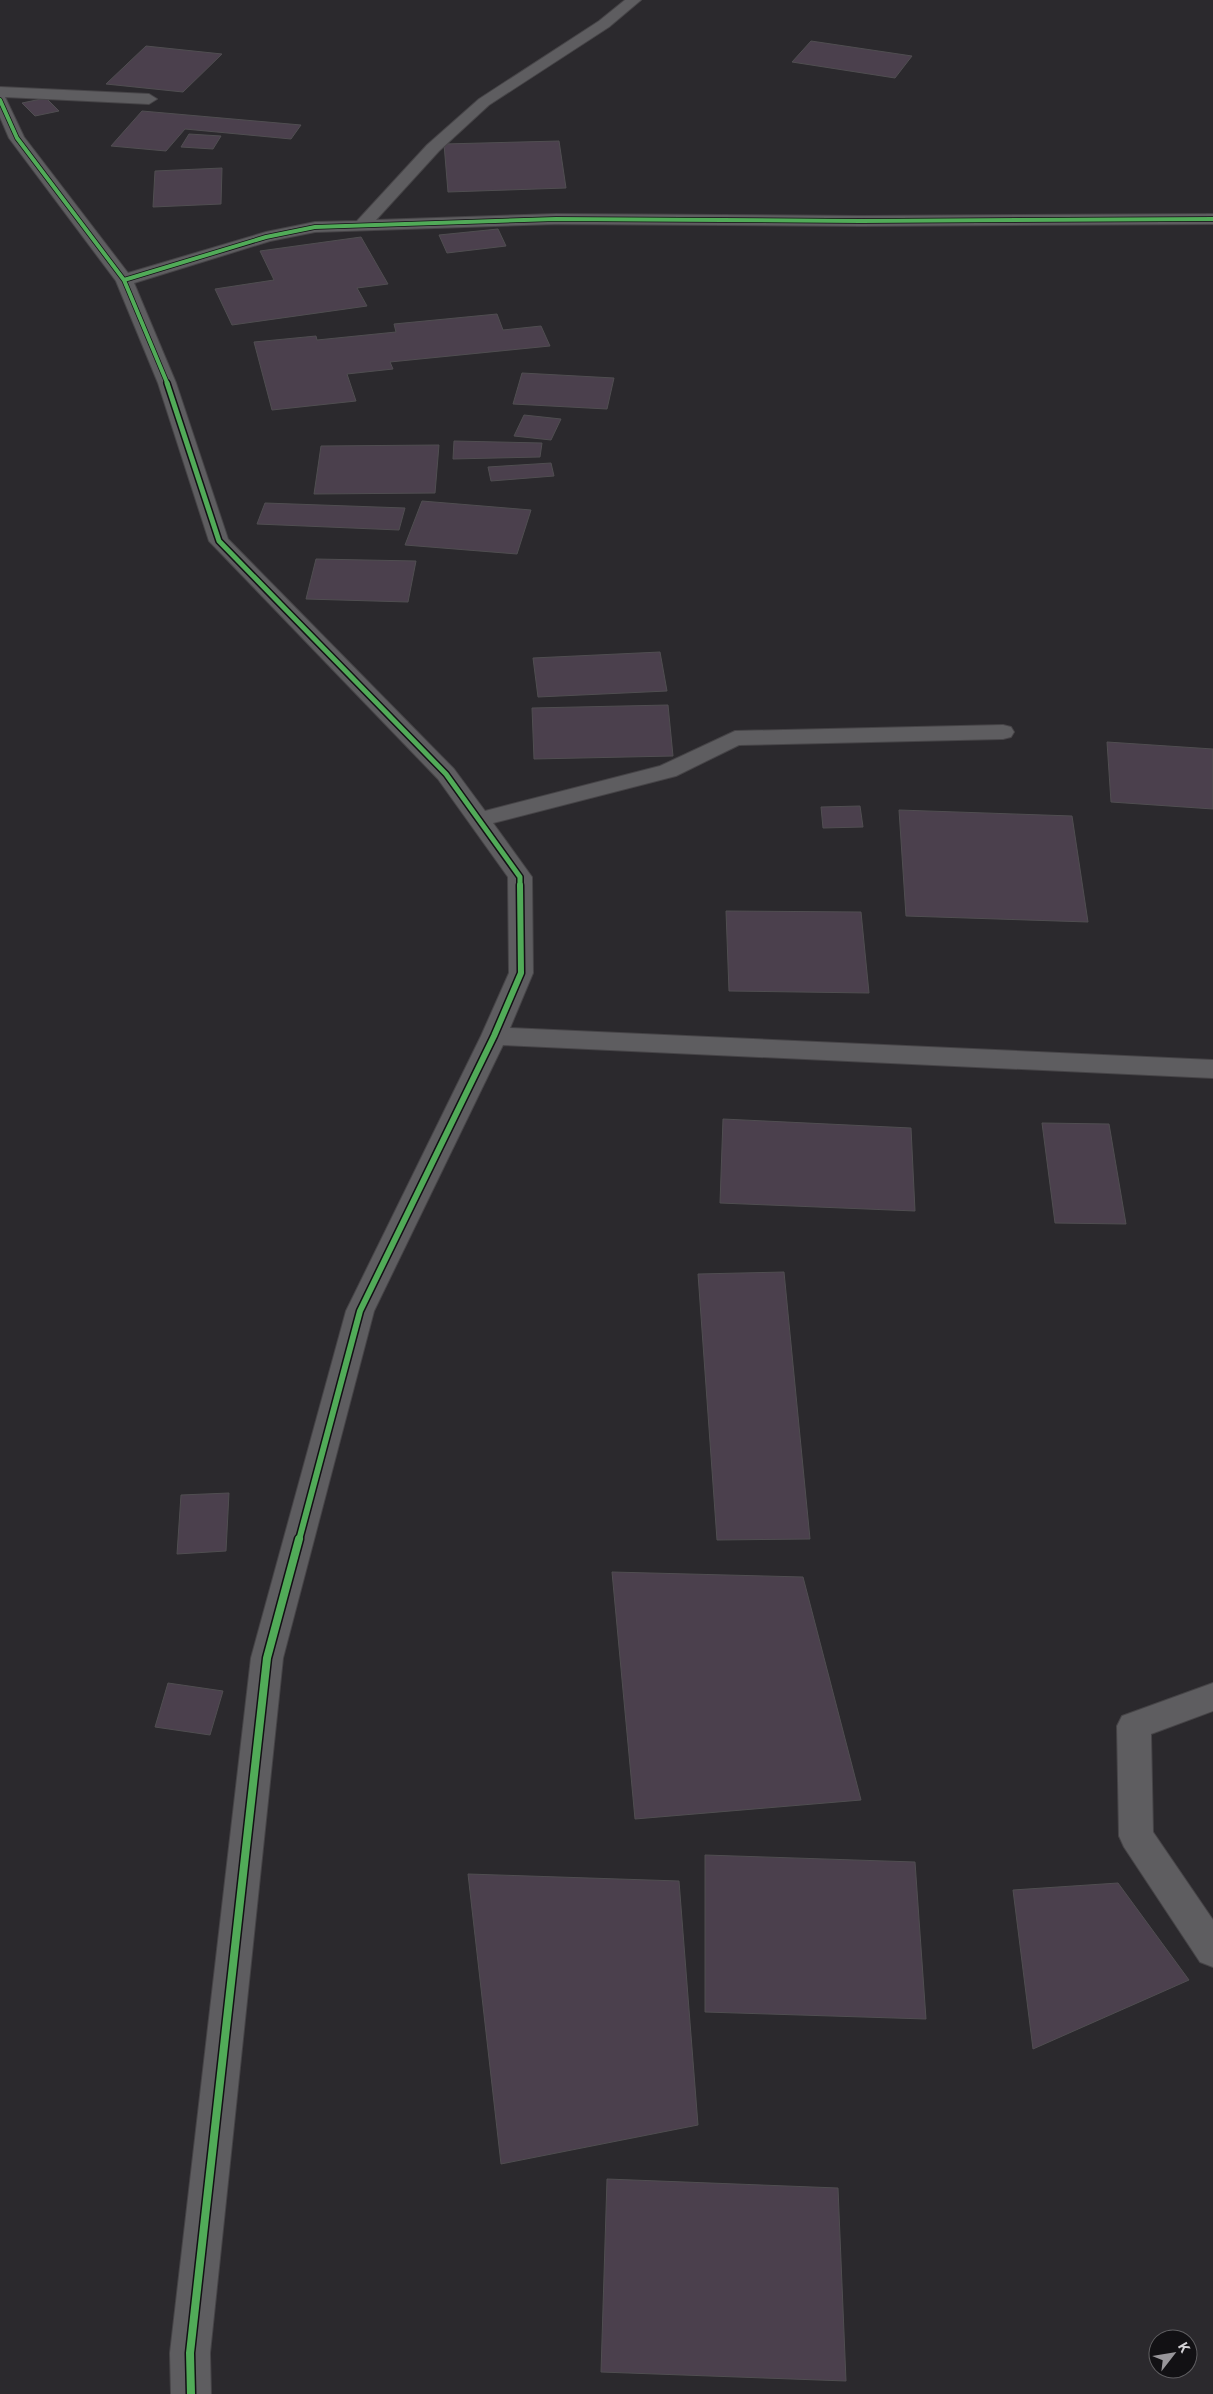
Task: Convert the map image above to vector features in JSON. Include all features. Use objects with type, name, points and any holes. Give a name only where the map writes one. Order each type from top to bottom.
[{"type":"street","points":[[363,224],[432,148],[484,102],[604,24],[634,0]]},
{"type":"street","points":[[0,92],[150,99]]},
{"type":"street","points":[[0,100],[17,138],[124,280],[168,383],[219,541],[446,774],[520,878],[520,973],[494,1036],[360,1311],[267,1658],[191,2343],[191,2394]]},
{"type":"street","points":[[124,280],[212,255],[266,237],[315,227],[363,224],[556,219],[871,221],[1213,219]]},
{"type":"street","points":[[479,820],[668,771],[736,738],[1003,732]]},
{"type":"street","points":[[494,1036],[1213,1068]]},
{"type":"street","points":[[1213,1697],[1134,1726],[1136,1836],[1213,1950]]},
{"type":"building","points":[[811,41],[912,56],[895,78],[792,62]]},
{"type":"building","points":[[146,46],[222,54],[183,92],[106,84]]},
{"type":"building","points":[[46,98],[59,111],[35,116],[22,103]]},
{"type":"building","points":[[142,111],[301,125],[291,139],[185,129],[166,151],[111,146]]},
{"type":"building","points":[[189,134],[221,136],[213,149],[181,147]]},
{"type":"building","points":[[559,141],[566,188],[448,192],[444,144]]},
{"type":"building","points":[[222,168],[221,204],[153,207],[155,171]]},
{"type":"building","points":[[498,229],[506,246],[447,253],[439,235]]},
{"type":"building","points":[[361,237],[388,284],[357,288],[367,306],[232,325],[215,289],[274,280],[260,251]]},
{"type":"building","points":[[497,314],[503,330],[541,326],[550,346],[390,362],[393,369],[347,374],[356,401],[272,410],[254,342],[316,336],[317,340],[396,332],[394,324]]},
{"type":"building","points":[[522,373],[614,378],[607,409],[513,404]]},
{"type":"building","points":[[524,415],[561,419],[551,440],[514,436]]},
{"type":"building","points":[[454,441],[542,443],[540,457],[453,459]]},
{"type":"building","points":[[439,445],[435,493],[314,494],[321,446]]},
{"type":"building","points":[[551,463],[554,476],[491,481],[488,467]]},
{"type":"building","points":[[422,501],[531,510],[517,554],[405,545]]},
{"type":"building","points":[[265,503],[405,508],[399,530],[257,524]]},
{"type":"building","points":[[316,559],[416,561],[408,602],[306,599]]},
{"type":"building","points":[[660,652],[667,691],[538,697],[533,658]]},
{"type":"building","points":[[668,705],[673,756],[534,759],[532,708]]},
{"type":"building","points":[[1107,742],[1213,749],[1213,809],[1111,802]]},
{"type":"building","points":[[860,806],[863,827],[823,828],[821,807]]},
{"type":"building","points":[[899,810],[1072,816],[1088,922],[906,916]]},
{"type":"building","points":[[726,911],[861,912],[869,993],[729,991]]},
{"type":"building","points":[[723,1119],[911,1128],[915,1211],[720,1203]]},
{"type":"building","points":[[1042,1123],[1109,1124],[1126,1224],[1055,1223]]},
{"type":"building","points":[[784,1272],[810,1539],[717,1540],[698,1274]]},
{"type":"building","points":[[229,1493],[226,1551],[177,1554],[181,1495]]},
{"type":"building","points":[[612,1572],[803,1577],[861,1800],[635,1819]]},
{"type":"building","points":[[168,1683],[223,1691],[210,1735],[155,1727]]},
{"type":"building","points":[[705,1855],[915,1862],[926,2019],[705,2012]]},
{"type":"building","points":[[468,1874],[679,1881],[698,2125],[501,2164]]},
{"type":"building","points":[[1118,1883],[1189,1980],[1033,2049],[1013,1890]]},
{"type":"building","points":[[607,2179],[838,2188],[846,2381],[601,2372]]},
{"type":"cycle path","points":[[0,100],[17,138],[124,280],[167,383],[219,541],[446,774],[520,877],[521,973],[494,1036],[360,1311],[267,1658],[190,2353],[191,2394]]},
{"type":"cycle path","points":[[124,280],[266,237],[315,227],[556,219],[861,221],[1213,219]]}]
